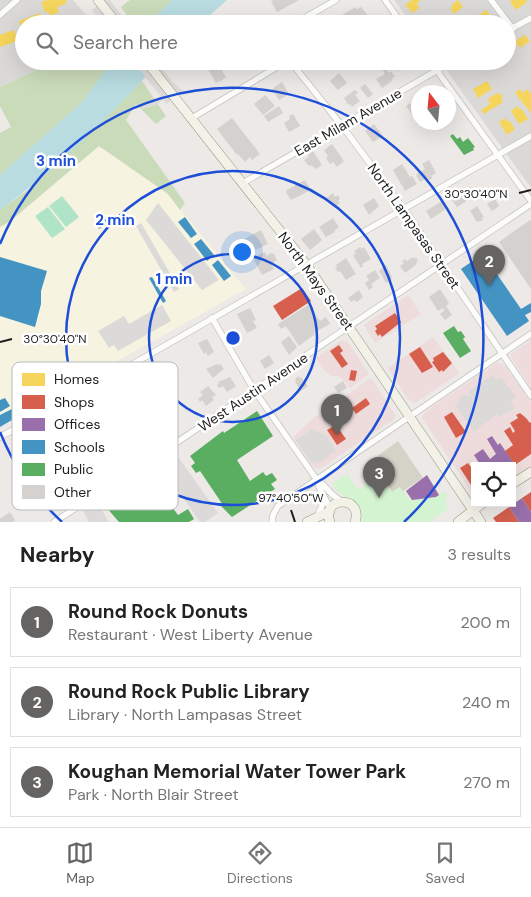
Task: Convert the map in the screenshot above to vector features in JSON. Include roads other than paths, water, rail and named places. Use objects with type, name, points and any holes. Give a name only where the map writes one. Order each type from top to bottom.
[{"type":"main road","points":[[98,0],[109,15]]},
{"type":"main road","name":"North Mays Street","points":[[153,70],[306,264],[481,522]]},
{"type":"main road","points":[[516,481],[531,472]]},
{"type":"main road","points":[[330,522],[330,510],[334,504],[344,502],[355,510],[357,514],[355,522]]},
{"type":"main road","points":[[458,522],[477,507]]},
{"type":"main road","points":[[307,522],[330,510]]},
{"type":"street","points":[[0,15],[17,0]]},
{"type":"street","points":[[310,15],[336,0]]},
{"type":"street","points":[[385,0],[396,15]]},
{"type":"street","points":[[490,0],[500,15]]},
{"type":"street","points":[[516,27],[531,18]]},
{"type":"street","points":[[192,118],[274,70]]},
{"type":"street","name":"North Lampasas Street","points":[[296,70],[342,126],[404,209],[531,396]]},
{"type":"street","points":[[437,70],[499,154],[531,203]]},
{"type":"street","name":"East Milam Avenue","points":[[242,183],[437,70]]},
{"type":"street","points":[[136,362],[531,136]]},
{"type":"street","name":"West Austin Avenue","points":[[178,442],[531,203]]},
{"type":"street","points":[[212,318],[254,390],[317,480],[330,510]]},
{"type":"street","points":[[272,522],[273,515],[278,506],[409,415],[531,334]]},
{"type":"street","points":[[0,437],[12,430]]},
{"type":"street","points":[[317,480],[323,483],[335,497],[344,502]]},
{"type":"street","points":[[317,517],[322,506],[322,492]]},
{"type":"street","name":"West Austin Avenue","points":[[54,522],[73,510]]},
{"type":"water","points":[[172,0],[227,0],[210,15],[156,15]]},
{"type":"water","points":[[106,70],[152,70],[84,140],[0,210],[0,175],[81,103]]},
{"type":"place","name":"Round Rock Public Library","points":[[489,286]]},
{"type":"place","name":"Round Rock Donuts","points":[[337,435]]},
{"type":"place","name":"Koughan Memorial Water Tower Park","points":[[379,498]]}]
